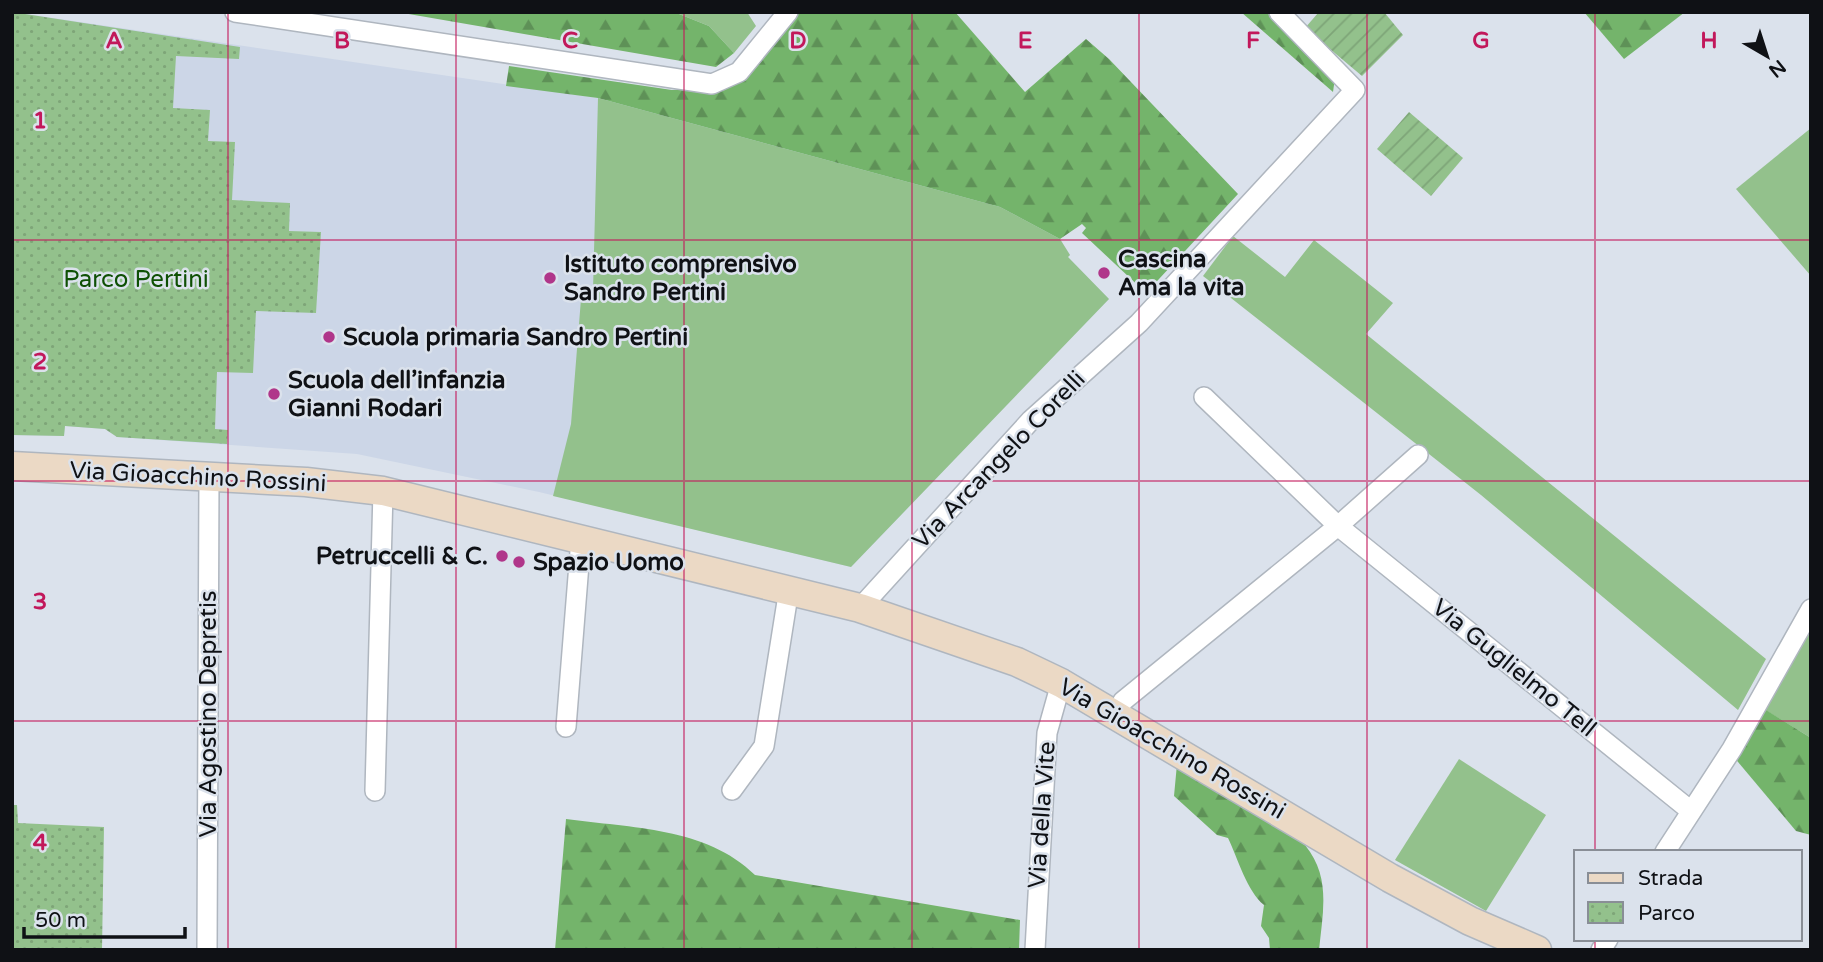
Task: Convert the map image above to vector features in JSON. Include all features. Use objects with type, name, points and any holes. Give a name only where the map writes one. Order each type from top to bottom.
[{"type":"street","points":[[235,12],[712,83],[739,72],[788,12]]},
{"type":"street","name":"Via Arcangelo Corelli","points":[[860,608],[949,506],[1031,420],[1139,323],[1356,90],[1279,12]]},
{"type":"street","name":"Via Guglielmo Tell","points":[[1204,397],[1338,526],[1691,811]]},
{"type":"street","points":[[1116,714],[1123,701],[1338,526],[1418,455]]},
{"type":"street","name":"Via Gioacchino Rossini","points":[[12,466],[209,477],[383,491],[860,608],[1017,662],[1061,683],[1390,878],[1470,921],[1537,950]]},
{"type":"street","name":"Via Agostino Depretis","points":[[207,950],[209,477]]},
{"type":"street","points":[[375,791],[383,491]]},
{"type":"street","points":[[566,727],[581,539]]},
{"type":"street","points":[[732,790],[764,746],[789,589]]},
{"type":"street","points":[[1666,850],[1732,749],[1811,609]]},
{"type":"street","name":"Via della Vite","points":[[1035,950],[1047,733],[1061,683]]},
{"type":"shaded area","name":"Istituto comprensivo Sandro Pertini","points":[[12,12],[598,98],[1000,207],[1060,239],[1070,255],[1068,257],[1109,299],[851,567],[539,492],[357,454],[117,437],[105,429],[65,426],[64,436],[12,435]]},
{"type":"green space","name":"Parco Pertini","points":[[12,12],[240,47],[239,59],[176,56],[173,108],[210,110],[208,141],[235,142],[232,200],[290,203],[289,231],[321,232],[316,313],[256,311],[253,373],[217,372],[215,429],[228,430],[227,444],[117,437],[105,429],[65,426],[64,436],[12,435]]},
{"type":"green space","points":[[397,12],[674,12],[709,26],[734,53],[716,67]]},
{"type":"green space","points":[[674,12],[747,12],[756,26],[734,53],[709,26]]},
{"type":"green space","points":[[788,12],[955,12],[1025,92],[1086,39],[1109,59],[1238,194],[1146,293],[1082,233],[1086,228],[1082,224],[1060,239],[1000,207],[598,98],[506,86],[509,66],[672,90],[696,89],[739,72]]},
{"type":"green space","points":[[1241,12],[1273,12],[1335,78],[1333,92]]},
{"type":"green space","points":[[1319,12],[1384,12],[1403,35],[1362,76],[1305,28]]},
{"type":"green space","points":[[1584,12],[1685,12],[1624,59]]},
{"type":"green space","points":[[598,98],[1000,207],[1060,239],[1070,255],[1068,257],[1109,299],[851,567],[553,496],[571,424],[581,299],[568,298],[569,289],[593,290]]},
{"type":"green space","points":[[1409,112],[1463,158],[1431,196],[1377,149]]},
{"type":"green space","points":[[1811,128],[1811,276],[1736,189]]},
{"type":"green space","points":[[1233,236],[1285,277],[1314,240],[1393,303],[1366,334],[1766,659],[1738,710],[1481,495],[1203,276]]},
{"type":"green space","points":[[1808,630],[1811,631],[1811,738],[1762,708]]},
{"type":"green space","points":[[1758,705],[1811,738],[1811,835],[1796,831],[1733,756]]},
{"type":"green space","points":[[1459,759],[1546,815],[1486,911],[1395,860]]},
{"type":"green space","points":[[1177,764],[1305,845],[1319,869],[1322,882],[1323,908],[1319,950],[1270,950],[1269,938],[1261,926],[1264,905],[1248,883],[1228,838],[1217,835],[1174,796]]},
{"type":"green space","points":[[12,805],[17,805],[18,823],[104,827],[102,950],[12,950]]},
{"type":"green space","points":[[566,819],[666,832],[691,839],[714,847],[755,875],[1020,920],[1019,950],[555,950]]},
{"type":"place","name":"Cascina Ama la vita","points":[[1104,273]]},
{"type":"place","name":"Istituto comprensivo Sandro Pertini","points":[[550,278]]},
{"type":"place","name":"Scuola primaria Sandro Pertini","points":[[329,337]]},
{"type":"place","name":"Scuola dell’infanzia Gianni Rodari","points":[[274,394]]},
{"type":"place","name":"Petruccelli & C.","points":[[502,556]]},
{"type":"place","name":"Spazio Uomo","points":[[519,562]]}]
